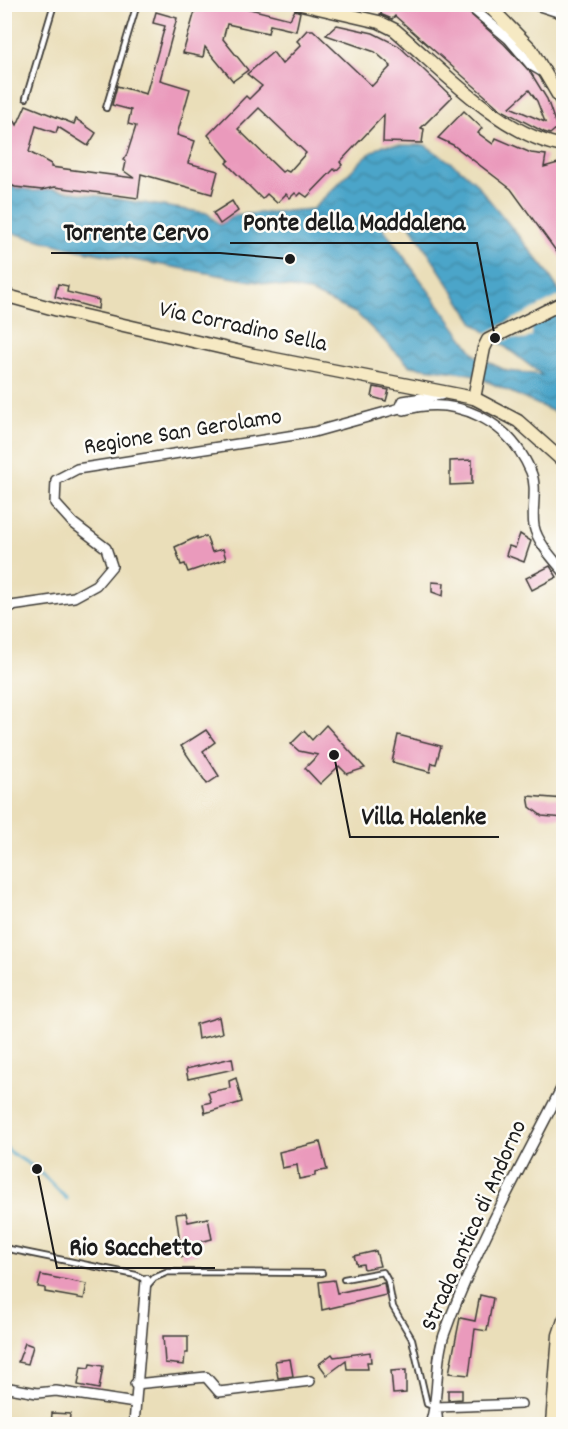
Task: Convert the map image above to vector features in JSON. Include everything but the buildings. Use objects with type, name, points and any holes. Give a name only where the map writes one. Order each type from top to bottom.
[{"type":"main road","points":[[301,4],[328,7],[379,22],[395,30],[507,124],[532,138],[564,146]]},
{"type":"main road","points":[[487,4],[531,49],[564,105]]},
{"type":"main road","name":"Via Corradino Sella","points":[[4,294],[58,310],[254,355],[458,394],[475,392],[518,422],[564,462]]},
{"type":"main road","points":[[475,392],[484,348],[488,340],[564,302]]},
{"type":"main road","points":[[552,1425],[558,1335],[564,1320]]},
{"type":"street","points":[[467,4],[509,39],[531,64],[545,73]]},
{"type":"street","points":[[532,4],[564,14]]},
{"type":"street","points":[[458,394],[412,398],[403,401],[405,408],[429,405],[462,409],[483,416],[496,425],[521,455],[531,472],[534,528],[564,572]]},
{"type":"street","name":"Regione San Gerolamo","points":[[4,607],[74,597],[96,585],[112,566],[106,548],[73,523],[55,502],[56,480],[77,469],[314,432],[405,408]]},
{"type":"street","name":"Strada antica di Andorno","points":[[430,1425],[436,1407],[443,1338],[506,1198],[564,1083]]},
{"type":"street","points":[[134,1425],[135,1384],[146,1284]]},
{"type":"street","points":[[135,1384],[206,1377],[219,1392],[310,1381]]},
{"type":"street","points":[[4,1386],[36,1393],[56,1391],[135,1403]]},
{"type":"street","points":[[438,1425],[436,1407],[521,1404]]},
{"type":"lane","points":[[27,98],[54,4]]},
{"type":"lane","points":[[106,108],[137,4]]},
{"type":"lane","points":[[4,1248],[136,1275],[146,1284],[168,1272],[322,1273]]},
{"type":"lane","points":[[344,1279],[382,1272],[388,1281],[393,1307],[412,1339],[427,1404],[436,1407]]},
{"type":"water","points":[[383,145],[425,145],[474,181],[546,270],[563,297],[563,416],[471,374],[410,366],[357,314],[308,291],[78,250],[5,231],[4,185],[34,191],[54,189],[207,213],[220,225],[235,215],[313,209],[365,157]],"holes":[[[404,216],[474,323],[542,375],[507,371],[476,356],[380,224]]]},
{"type":"pier","points":[[563,294],[563,310],[532,325],[532,336],[525,340],[512,338],[497,344],[484,334]]},
{"type":"waterway","points":[[4,1145],[10,1152],[37,1169],[67,1199]]},
{"type":"place","name":"Torrente Cervo","points":[[290,259]]},
{"type":"place","name":"Ponte della Maddalena","points":[[495,338]]},
{"type":"place","name":"Villa Halenke","points":[[334,755]]},
{"type":"place","name":"Rio Sacchetto","points":[[37,1169]]}]
